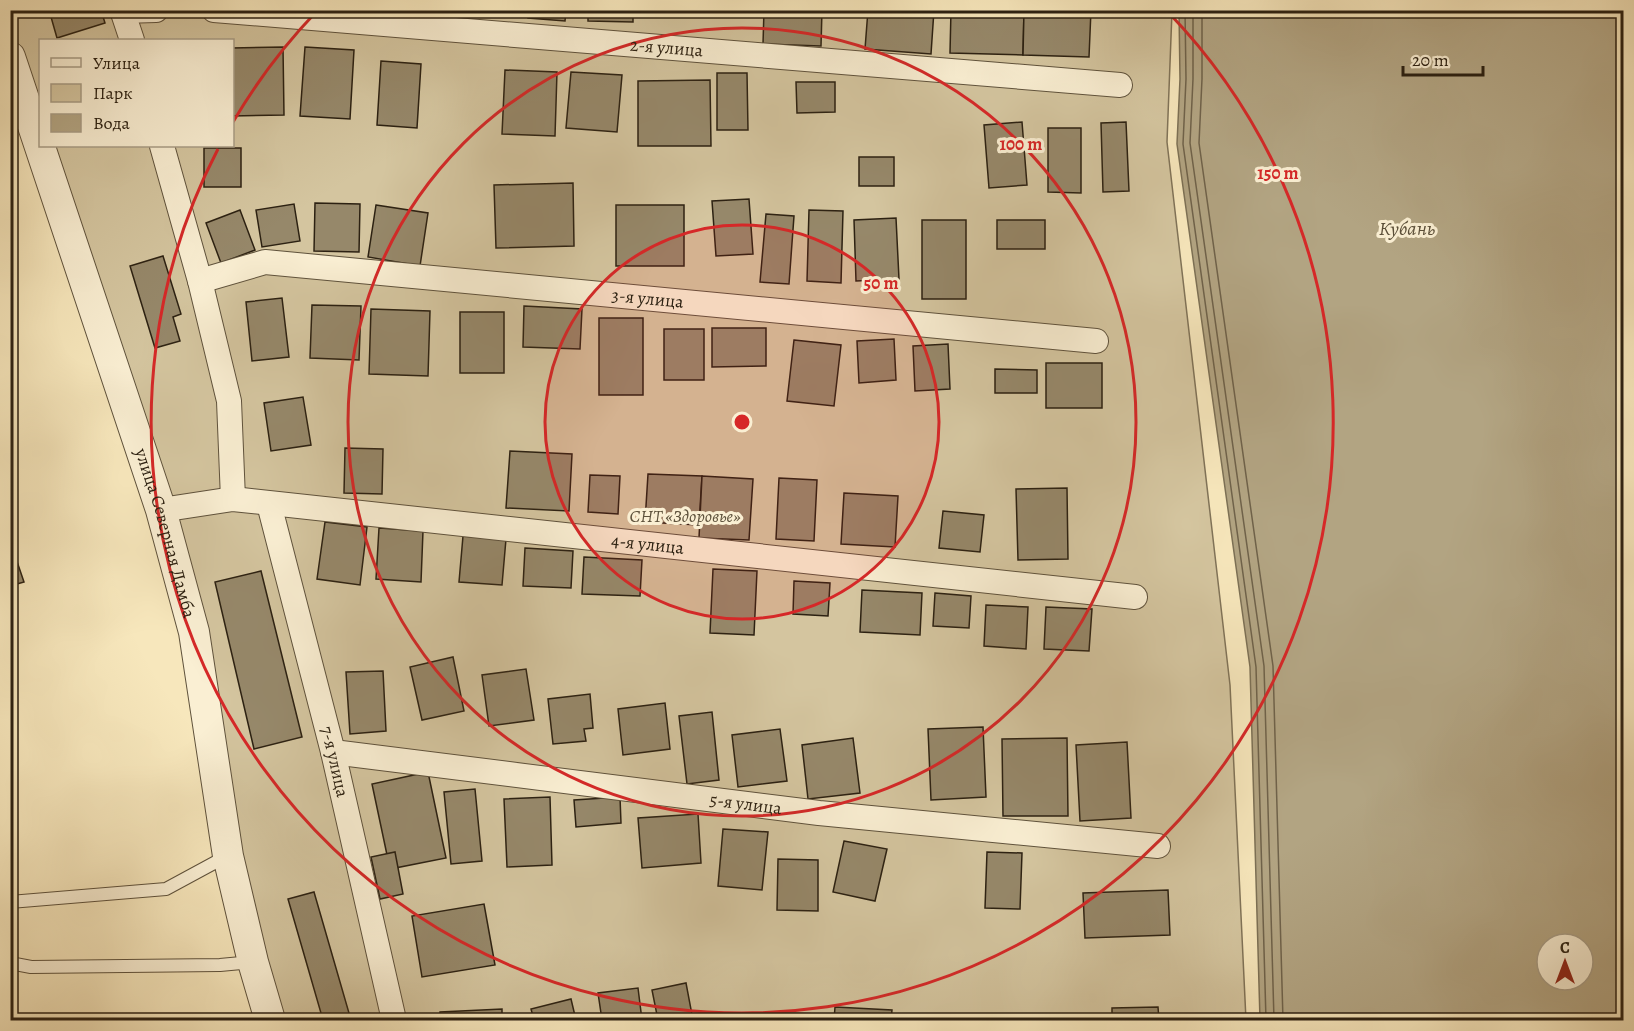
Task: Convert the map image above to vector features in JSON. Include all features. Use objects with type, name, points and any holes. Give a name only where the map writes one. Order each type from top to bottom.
[{"type":"street","points":[[132,39],[122,11],[156,10]]},
{"type":"street","name":"2-я улица","points":[[214,10],[1120,85]]},
{"type":"street","name":"улица Северная Дамба","points":[[10,57],[39,144]]},
{"type":"street","name":"улица Северная Дамба","points":[[40,147],[161,510],[194,632],[228,856],[253,962],[270,1020]]},
{"type":"street","points":[[162,147],[200,280],[229,401],[232,499]]},
{"type":"street","name":"3-я улица","points":[[200,280],[265,262],[1096,341]]},
{"type":"street","name":"4-я улица","points":[[161,510],[232,499],[1135,597]]},
{"type":"street","name":"7-я улица","points":[[269,504],[333,752],[394,1020]]},
{"type":"street","name":"5-я улица","points":[[333,752],[819,813],[1158,846]]},
{"type":"lane","points":[[10,902],[166,889],[228,856]]},
{"type":"lane","points":[[10,963],[32,967],[220,965],[253,962]]},
{"type":"green space","name":"СНТ «Здоровье»","points":[[10,11],[1172,11],[1167,142],[1230,685],[1246,1020],[270,1020],[194,632],[40,147],[234,147],[234,39],[39,39],[39,145],[11,57]]},
{"type":"water","name":"Кубань","points":[[1179,11],[1623,11],[1623,1020],[1260,1020],[1250,667],[1177,144],[1180,79]]},
{"type":"building","points":[[49,10],[101,10],[105,23],[57,38]]},
{"type":"building","points":[[389,10],[433,10],[433,15]]},
{"type":"building","points":[[528,10],[566,10],[565,21],[528,18]]},
{"type":"building","points":[[588,10],[633,10],[633,22],[588,21]]},
{"type":"building","points":[[764,10],[822,10],[821,46],[763,44]]},
{"type":"building","points":[[868,10],[934,10],[931,54],[865,49]]},
{"type":"building","points":[[951,10],[1024,10],[1023,55],[950,53]]},
{"type":"building","points":[[1024,10],[1091,10],[1089,57],[1023,55]]},
{"type":"building","points":[[283,47],[284,115],[234,116],[234,48]]},
{"type":"building","points":[[305,47],[354,50],[350,119],[300,116]]},
{"type":"building","points":[[381,61],[421,64],[417,128],[377,125]]},
{"type":"building","points":[[505,70],[557,72],[555,136],[502,134]]},
{"type":"building","points":[[571,72],[622,75],[617,132],[566,128]]},
{"type":"building","points":[[717,73],[747,73],[748,130],[717,130]]},
{"type":"building","points":[[710,80],[711,146],[638,146],[638,81]]},
{"type":"building","points":[[796,82],[835,82],[835,112],[797,113]]},
{"type":"building","points":[[1022,122],[1027,185],[989,188],[984,125]]},
{"type":"building","points":[[1126,122],[1129,191],[1103,192],[1101,123]]},
{"type":"building","points":[[1048,128],[1081,128],[1081,193],[1048,192]]},
{"type":"building","points":[[204,148],[241,148],[241,187],[204,187]]},
{"type":"building","points":[[859,157],[894,157],[894,186],[859,186]]},
{"type":"building","points":[[573,183],[574,246],[496,248],[494,185]]},
{"type":"building","points":[[749,199],[753,254],[716,256],[712,201]]},
{"type":"building","points":[[315,203],[360,204],[359,252],[314,251]]},
{"type":"building","points":[[294,204],[300,241],[262,247],[256,210]]},
{"type":"building","points":[[376,205],[428,213],[420,266],[368,257]]},
{"type":"building","points":[[616,205],[684,205],[684,266],[616,266]]},
{"type":"building","points":[[240,210],[255,250],[221,263],[206,223]]},
{"type":"building","points":[[809,210],[843,211],[841,283],[807,281]]},
{"type":"building","points":[[766,214],[794,216],[789,284],[760,282]]},
{"type":"building","points":[[896,218],[899,279],[856,281],[854,220]]},
{"type":"building","points":[[922,220],[966,220],[966,299],[922,299]]},
{"type":"building","points":[[997,220],[1045,220],[1045,249],[997,249]]},
{"type":"building","points":[[163,256],[181,314],[173,317],[180,341],[155,348],[130,266]]},
{"type":"building","points":[[282,298],[289,357],[252,361],[246,302]]},
{"type":"building","points":[[312,305],[361,306],[359,360],[310,358]]},
{"type":"building","points":[[524,306],[582,309],[580,349],[523,347]]},
{"type":"building","points":[[371,309],[430,311],[428,376],[369,374]]},
{"type":"building","points":[[460,312],[504,312],[504,373],[460,373]]},
{"type":"building","points":[[599,318],[643,318],[643,395],[599,395]]},
{"type":"building","points":[[712,328],[766,328],[766,366],[712,367]]},
{"type":"building","points":[[664,329],[704,329],[704,380],[664,380]]},
{"type":"building","points":[[894,339],[896,380],[859,383],[857,341]]},
{"type":"building","points":[[794,340],[841,345],[834,406],[787,401]]},
{"type":"building","points":[[948,344],[950,389],[915,391],[913,346]]},
{"type":"building","points":[[1046,363],[1102,363],[1102,408],[1046,408]]},
{"type":"building","points":[[995,369],[1037,370],[1037,393],[995,393]]},
{"type":"building","points":[[303,397],[311,445],[271,451],[264,403]]},
{"type":"building","points":[[345,448],[383,449],[382,494],[344,493]]},
{"type":"building","points":[[510,451],[572,454],[569,511],[506,508]]},
{"type":"building","points":[[648,474],[702,476],[699,525],[645,522]]},
{"type":"building","points":[[590,475],[620,476],[618,514],[588,512]]},
{"type":"building","points":[[702,476],[753,479],[749,540],[699,538]]},
{"type":"building","points":[[779,478],[817,480],[814,541],[776,539]]},
{"type":"building","points":[[1067,488],[1068,559],[1018,560],[1016,489]]},
{"type":"building","points":[[844,493],[898,496],[895,547],[841,544]]},
{"type":"building","points":[[943,511],[984,515],[980,552],[939,548]]},
{"type":"building","points":[[325,522],[367,527],[360,585],[317,579]]},
{"type":"building","points":[[379,528],[423,531],[421,582],[376,579]]},
{"type":"building","points":[[463,536],[506,539],[502,585],[459,582]]},
{"type":"building","points":[[10,541],[24,582],[10,586]]},
{"type":"building","points":[[525,548],[573,551],[571,588],[523,586]]},
{"type":"building","points":[[584,557],[642,560],[640,596],[582,594]]},
{"type":"building","points":[[713,569],[757,571],[754,635],[710,633]]},
{"type":"building","points":[[261,571],[302,737],[254,749],[215,582]]},
{"type":"building","points":[[794,581],[830,583],[828,616],[793,614]]},
{"type":"building","points":[[862,590],[922,593],[920,635],[860,632]]},
{"type":"building","points":[[935,593],[971,596],[969,628],[933,626]]},
{"type":"building","points":[[986,605],[1028,607],[1026,649],[984,646]]},
{"type":"building","points":[[1046,607],[1092,609],[1089,651],[1044,649]]},
{"type":"building","points":[[453,657],[464,711],[422,720],[410,667]]},
{"type":"building","points":[[526,669],[534,720],[489,726],[482,675]]},
{"type":"building","points":[[383,671],[386,731],[350,734],[346,672]]},
{"type":"building","points":[[590,694],[593,728],[584,729],[586,741],[553,744],[548,699]]},
{"type":"building","points":[[665,703],[670,749],[623,755],[618,709]]},
{"type":"building","points":[[712,712],[719,780],[687,784],[679,716]]},
{"type":"building","points":[[983,727],[986,797],[931,800],[928,729]]},
{"type":"building","points":[[780,729],[787,781],[738,787],[732,735]]},
{"type":"building","points":[[853,738],[860,793],[808,799],[802,745]]},
{"type":"building","points":[[1067,738],[1068,816],[1003,816],[1002,739]]},
{"type":"building","points":[[1127,742],[1131,818],[1080,821],[1076,745]]},
{"type":"building","points":[[428,772],[446,858],[390,869],[372,784]]},
{"type":"building","points":[[475,789],[482,861],[451,864],[444,792]]},
{"type":"building","points":[[550,797],[552,865],[507,867],[504,799]]},
{"type":"building","points":[[620,797],[621,823],[576,827],[574,800]]},
{"type":"building","points":[[698,814],[701,863],[642,868],[638,818]]},
{"type":"building","points":[[723,829],[768,832],[762,890],[718,886]]},
{"type":"building","points":[[844,841],[887,849],[875,901],[833,892]]},
{"type":"building","points":[[395,852],[403,894],[380,899],[371,857]]},
{"type":"building","points":[[987,852],[1022,853],[1020,909],[985,908]]},
{"type":"building","points":[[778,859],[818,860],[818,911],[777,910]]},
{"type":"building","points":[[1168,890],[1170,935],[1085,938],[1083,893]]},
{"type":"building","points":[[314,892],[351,1020],[323,1020],[288,899]]},
{"type":"building","points":[[484,904],[495,965],[422,977],[412,916]]},
{"type":"building","points":[[686,983],[693,1020],[658,1020],[652,990]]},
{"type":"building","points":[[638,988],[642,1020],[602,1020],[598,993]]},
{"type":"building","points":[[571,999],[576,1020],[534,1020],[531,1009]]},
{"type":"building","points":[[835,1007],[892,1010],[891,1020],[834,1020]]},
{"type":"building","points":[[1158,1007],[1159,1020],[1112,1020],[1112,1008]]},
{"type":"building","points":[[502,1009],[502,1020],[440,1020],[440,1012]]},
{"type":"building","points":[[782,1013],[822,1014],[822,1020],[782,1020]]}]
